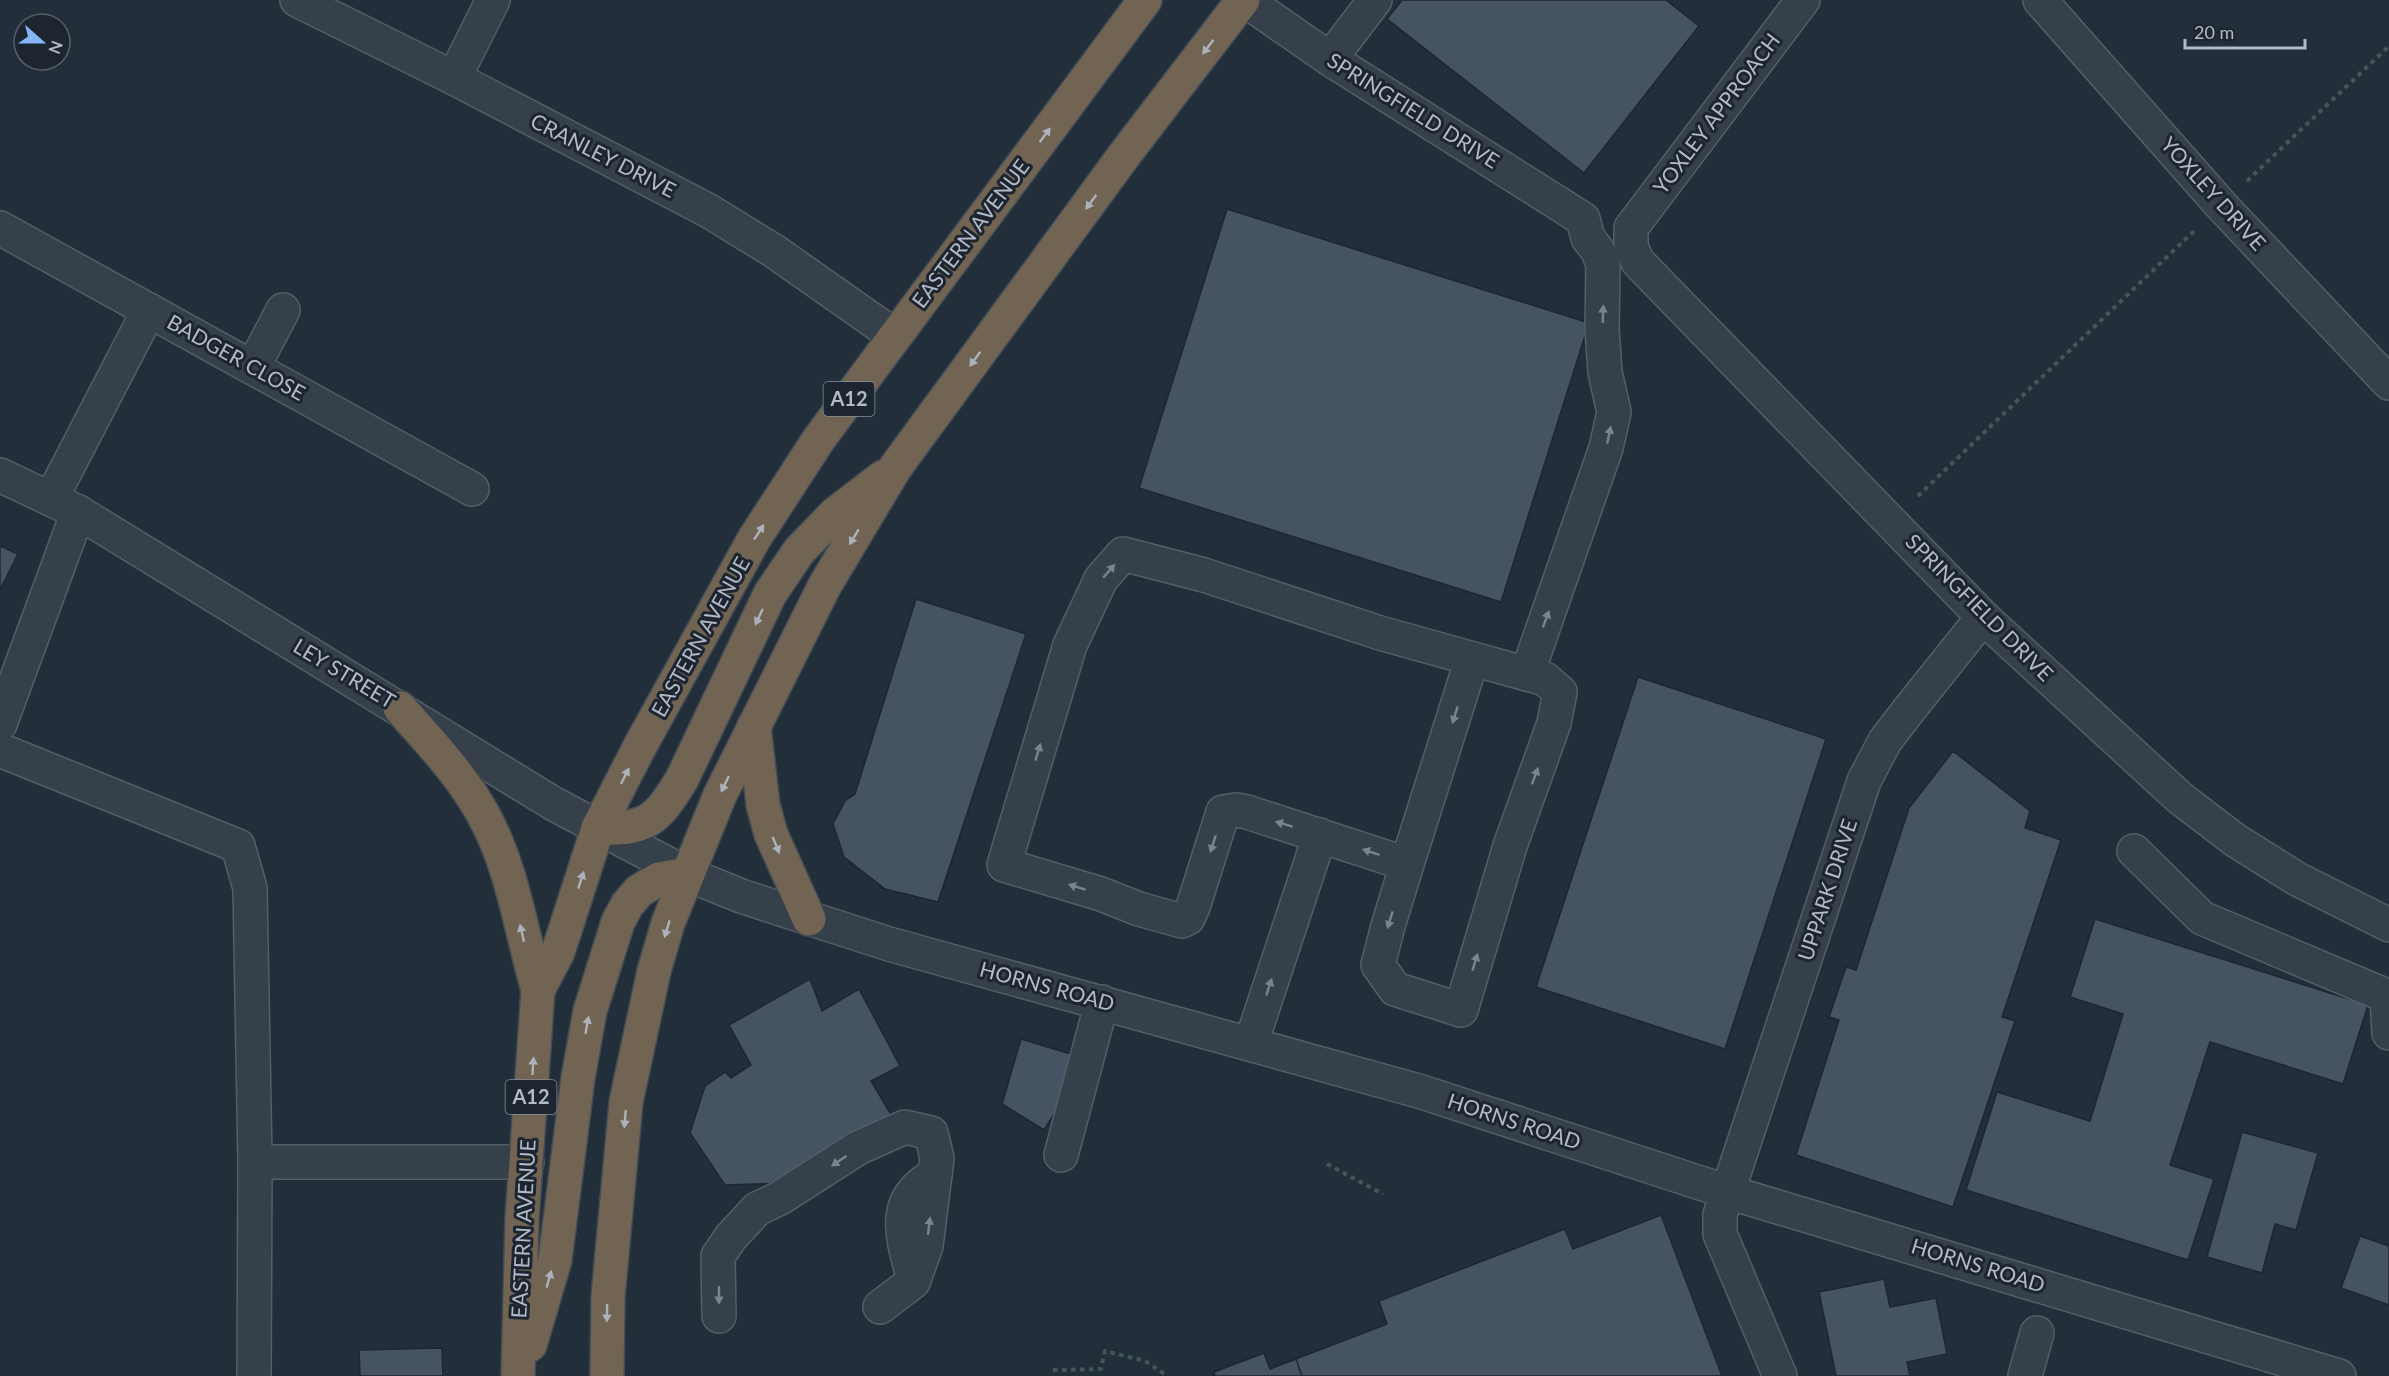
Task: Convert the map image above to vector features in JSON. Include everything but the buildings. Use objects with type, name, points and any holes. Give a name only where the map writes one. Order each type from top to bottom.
[{"type":"highway","name":"EASTERN AVENUE","points":[[520,1376],[522,1219],[538,990],[558,952],[598,828],[639,748],[754,540],[819,440],[1145,0]]},
{"type":"highway","points":[[607,1376],[608,1297],[626,1102],[654,971],[668,923],[720,795],[825,585],[895,468],[1125,154],[1244,0]]},
{"type":"highway","points":[[598,828],[622,829],[643,824],[665,807],[682,779],[770,594],[799,550],[836,513],[895,468]]},
{"type":"highway","points":[[399,708],[450,763],[484,816],[508,874],[538,990]]},
{"type":"highway","points":[[754,726],[763,805],[771,834],[809,919]]},
{"type":"highway","points":[[520,1376],[555,1260],[569,1139],[590,1011],[618,922],[627,905],[639,891],[659,879],[687,874]]},
{"type":"street","name":"CRANLEY DRIVE","points":[[297,0],[454,78],[709,211],[774,251],[895,336]]},
{"type":"street","points":[[454,78],[493,0]]},
{"type":"street","name":"SPRINGFIELD DRIVE","points":[[1244,0],[1330,59],[1583,219],[1588,238],[1598,251],[1603,265],[1602,330],[1605,372],[1614,412],[1606,448],[1527,674]]},
{"type":"street","points":[[1330,59],[1375,0]]},
{"type":"street","name":"YOXLEY APPROACH","points":[[1631,228],[1803,0]]},
{"type":"street","name":"YOXLEY DRIVE","points":[[2040,0],[2222,205],[2389,383]]},
{"type":"street","name":"BADGER CLOSE","points":[[0,228],[472,489]]},
{"type":"street","name":"SPRINGFIELD DRIVE","points":[[1631,228],[1631,247],[1638,262],[1985,619],[2189,805],[2235,840],[2297,879],[2389,925]]},
{"type":"street","points":[[0,724],[65,506],[149,310]]},
{"type":"street","points":[[253,367],[283,310]]},
{"type":"street","name":"LEY STREET","points":[[0,475],[65,506],[554,804],[687,874]]},
{"type":"street","points":[[1407,864],[1247,812],[1236,810],[1223,812],[1193,907],[1188,918],[1182,921],[1004,865],[1070,645],[1101,579],[1123,554],[1204,575],[1291,605],[1472,660],[1545,679],[1560,692],[1554,723],[1510,846],[1461,1010],[1395,988],[1378,965],[1407,864],[1472,660]]},
{"type":"street","name":"UPPARK DRIVE","points":[[1780,1376],[1720,1234],[1720,1215],[1864,781],[1885,741],[1971,632],[1985,619]]},
{"type":"street","points":[[0,750],[238,846],[250,888],[255,1162],[254,1376]]},
{"type":"street","points":[[1251,1043],[1320,835]]},
{"type":"street","points":[[2134,850],[2202,918],[2387,996],[2389,1033]]},
{"type":"street","name":"HORNS ROAD","points":[[687,874],[741,896],[889,944],[1422,1092],[1728,1192],[2327,1374]]},
{"type":"street","points":[[1061,1155],[1102,1002]]},
{"type":"street","points":[[719,1316],[718,1256],[730,1237],[757,1209],[780,1198],[858,1148],[905,1127],[931,1133],[937,1158],[926,1245],[914,1280],[880,1307]]},
{"type":"street","points":[[255,1162],[527,1162]]},
{"type":"street","points":[[2025,1376],[2037,1333]]},
{"type":"path","points":[[1891,521],[2389,46]]},
{"type":"path","points":[[1327,1164],[1383,1194]]},
{"type":"path","points":[[1053,1370],[1101,1369],[1105,1351],[1145,1361],[1166,1375]]}]
